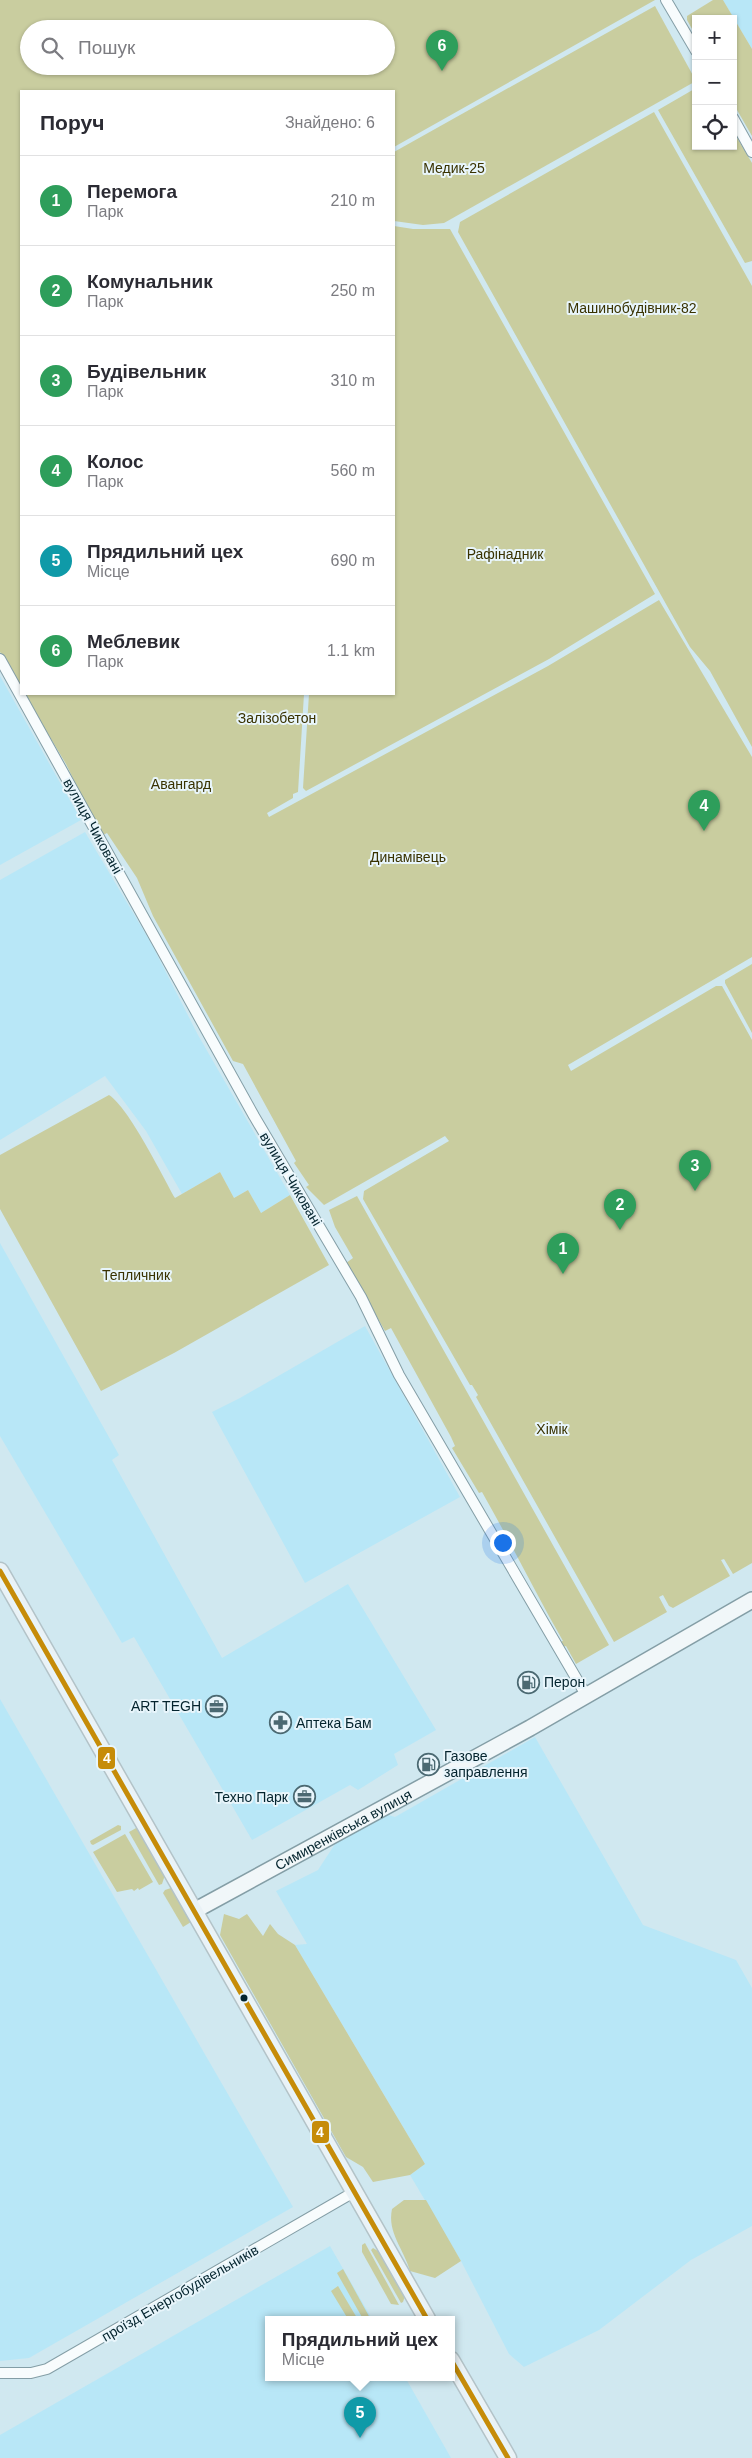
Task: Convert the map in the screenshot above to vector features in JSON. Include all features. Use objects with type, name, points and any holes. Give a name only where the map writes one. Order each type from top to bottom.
[{"type":"main road","points":[[0,1571],[424,2316]]},
{"type":"main road","name":"Симиренківська вулиця","points":[[194,1911],[586,1695],[752,1600]]},
{"type":"main road","points":[[455,2367],[508,2458]]},
{"type":"street","points":[[666,0],[692,44]]},
{"type":"street","points":[[737,125],[752,152]]},
{"type":"street","name":"вулиця Чиковані","points":[[0,660],[254,1116],[361,1297],[399,1375],[586,1695]]},
{"type":"street","name":"проїзд Енергобудівельників","points":[[0,2373],[32,2373],[47,2369],[354,2192]]},
{"type":"shaded area","points":[[723,0],[752,0],[752,49],[737,24],[737,15],[732,15]]},
{"type":"shaded area","points":[[0,676],[81,820],[0,865]]},
{"type":"shaded area","points":[[85,832],[151,943],[198,1035],[290,1195],[261,1213],[248,1190],[234,1198],[220,1172],[182,1194],[146,1131],[105,1076],[0,1140],[0,880]]},
{"type":"shaded area","points":[[0,1243],[119,1455],[112,1460],[222,1658],[348,1584],[436,1730],[394,1754],[398,1765],[358,1790],[350,1785],[252,1840],[134,1637],[122,1643],[0,1436]]},
{"type":"shaded area","points":[[365,1326],[460,1497],[305,1583],[212,1412],[240,1398]]},
{"type":"shaded area","points":[[0,1699],[293,2207],[29,2358],[0,2361]]},
{"type":"shaded area","points":[[535,1737],[643,1925],[736,1960],[752,1988],[752,2226],[691,2260],[599,2330],[524,2367],[509,2354],[461,2261],[410,2175],[425,2164],[295,1945],[307,1944],[276,1891],[318,1870],[335,1844],[385,1814],[395,1817]]},
{"type":"shaded area","points":[[330,2246],[370,2316],[265,2316],[265,2381],[407,2381],[451,2458],[0,2458],[0,2435]]},
{"type":"green space","points":[[0,0],[655,0],[395,146],[395,90],[20,90],[20,687],[0,652]]},
{"type":"green space","points":[[713,0],[723,0],[732,15],[692,15],[692,29],[687,16]]},
{"type":"green space","name":"Медик-25","points":[[655,6],[692,74],[692,83],[444,223],[423,225],[395,221],[395,151]]},
{"type":"green space","points":[[737,24],[752,49],[752,136],[737,110]]},
{"type":"green space","points":[[692,90],[692,150],[737,150],[737,138],[752,163],[752,261],[745,263],[658,110]]},
{"type":"green space","name":"Машинобудівник-82","points":[[654,112],[752,286],[752,747],[710,671],[690,647],[458,232],[460,222]]},
{"type":"green space","name":"Рафінадник","points":[[395,226],[413,229],[450,229],[655,594],[549,659],[306,791],[303,788],[309,695],[395,695]]},
{"type":"green space","points":[[659,600],[752,757],[752,957],[568,1065],[571,1071],[716,986],[722,986],[752,1040],[752,1563],[733,1574],[724,1559],[721,1560],[730,1576],[673,1608],[669,1606],[663,1595],[659,1597],[667,1612],[614,1642],[476,1397],[478,1395],[472,1385],[470,1385],[363,1199],[364,1191],[449,1141],[445,1136],[324,1205],[306,1187],[309,1185],[294,1163],[296,1161],[243,1064],[233,1061],[153,916],[137,878],[107,833],[101,836],[66,764],[25,695],[304,695],[298,792],[293,794],[293,798],[267,813],[269,817],[548,666]]},
{"type":"green space","points":[[752,964],[752,1033],[725,980]]},
{"type":"green space","name":"Тепличник","points":[[109,1095],[126,1113],[135,1127],[175,1198],[220,1172],[234,1198],[248,1190],[261,1213],[290,1195],[329,1265],[174,1353],[101,1391],[0,1209],[0,1155]]},
{"type":"green space","name":"Хімік","points":[[357,1196],[609,1645],[576,1664],[566,1646],[563,1647],[560,1642],[563,1641],[482,1492],[479,1493],[452,1448],[455,1446],[451,1437],[391,1328],[385,1331],[346,1263],[353,1258],[335,1227],[329,1210]]},
{"type":"green space","points":[[118,1825],[121,1826],[121,1830],[93,1845],[91,1844],[90,1841]]},
{"type":"green space","points":[[138,1827],[165,1875],[162,1884],[159,1885],[129,1832]]},
{"type":"green space","points":[[125,1834],[153,1882],[139,1890],[138,1888],[134,1891],[132,1889],[117,1892],[93,1852]]},
{"type":"green space","points":[[171,1888],[191,1922],[183,1927],[163,1893]]},
{"type":"green space","points":[[224,1914],[239,1919],[247,1914],[263,1936],[270,1924],[278,1934],[295,1945],[425,2164],[410,2175],[373,2182],[363,2167],[346,2157],[220,1935]]},
{"type":"green space","points":[[404,2200],[426,2200],[461,2261],[435,2278],[410,2271],[394,2233],[391,2218],[392,2209]]},
{"type":"green space","points":[[365,2243],[399,2305],[391,2304],[362,2252],[362,2245]]},
{"type":"green space","points":[[373,2248],[378,2251],[405,2296],[403,2302],[401,2303],[371,2250]]},
{"type":"green space","points":[[343,2269],[369,2316],[361,2316],[337,2273]]},
{"type":"green space","points":[[338,2286],[356,2316],[346,2316],[331,2291]]},
{"type":"transit line","name":"4","points":[[0,1571],[425,2316]]},
{"type":"transit line","name":"4","points":[[455,2367],[508,2458]]},
{"type":"place","name":"Меблевик","points":[[442,71]]},
{"type":"place","name":"Колос","points":[[704,831]]},
{"type":"place","name":"Будівельник","points":[[695,1191]]},
{"type":"place","name":"Комунальник","points":[[620,1230]]},
{"type":"place","name":"Перемога","points":[[563,1274]]},
{"type":"place","name":"Перон","points":[[528,1682]]},
{"type":"place","name":"ART TEGH","points":[[217,1706]]},
{"type":"place","name":"Аптека Бам","points":[[280,1723]]},
{"type":"place","name":"Газове заправлення","points":[[428,1764]]},
{"type":"place","name":"Техно Парк","points":[[304,1797]]},
{"type":"place","name":"Прядильний цех","points":[[360,2438]]},
{"type":"park label","name":"Залізобетон","points":[[277,718]]},
{"type":"park label","name":"Авангард","points":[[181,784]]},
{"type":"park label","name":"Динамівець","points":[[408,857]]}]
